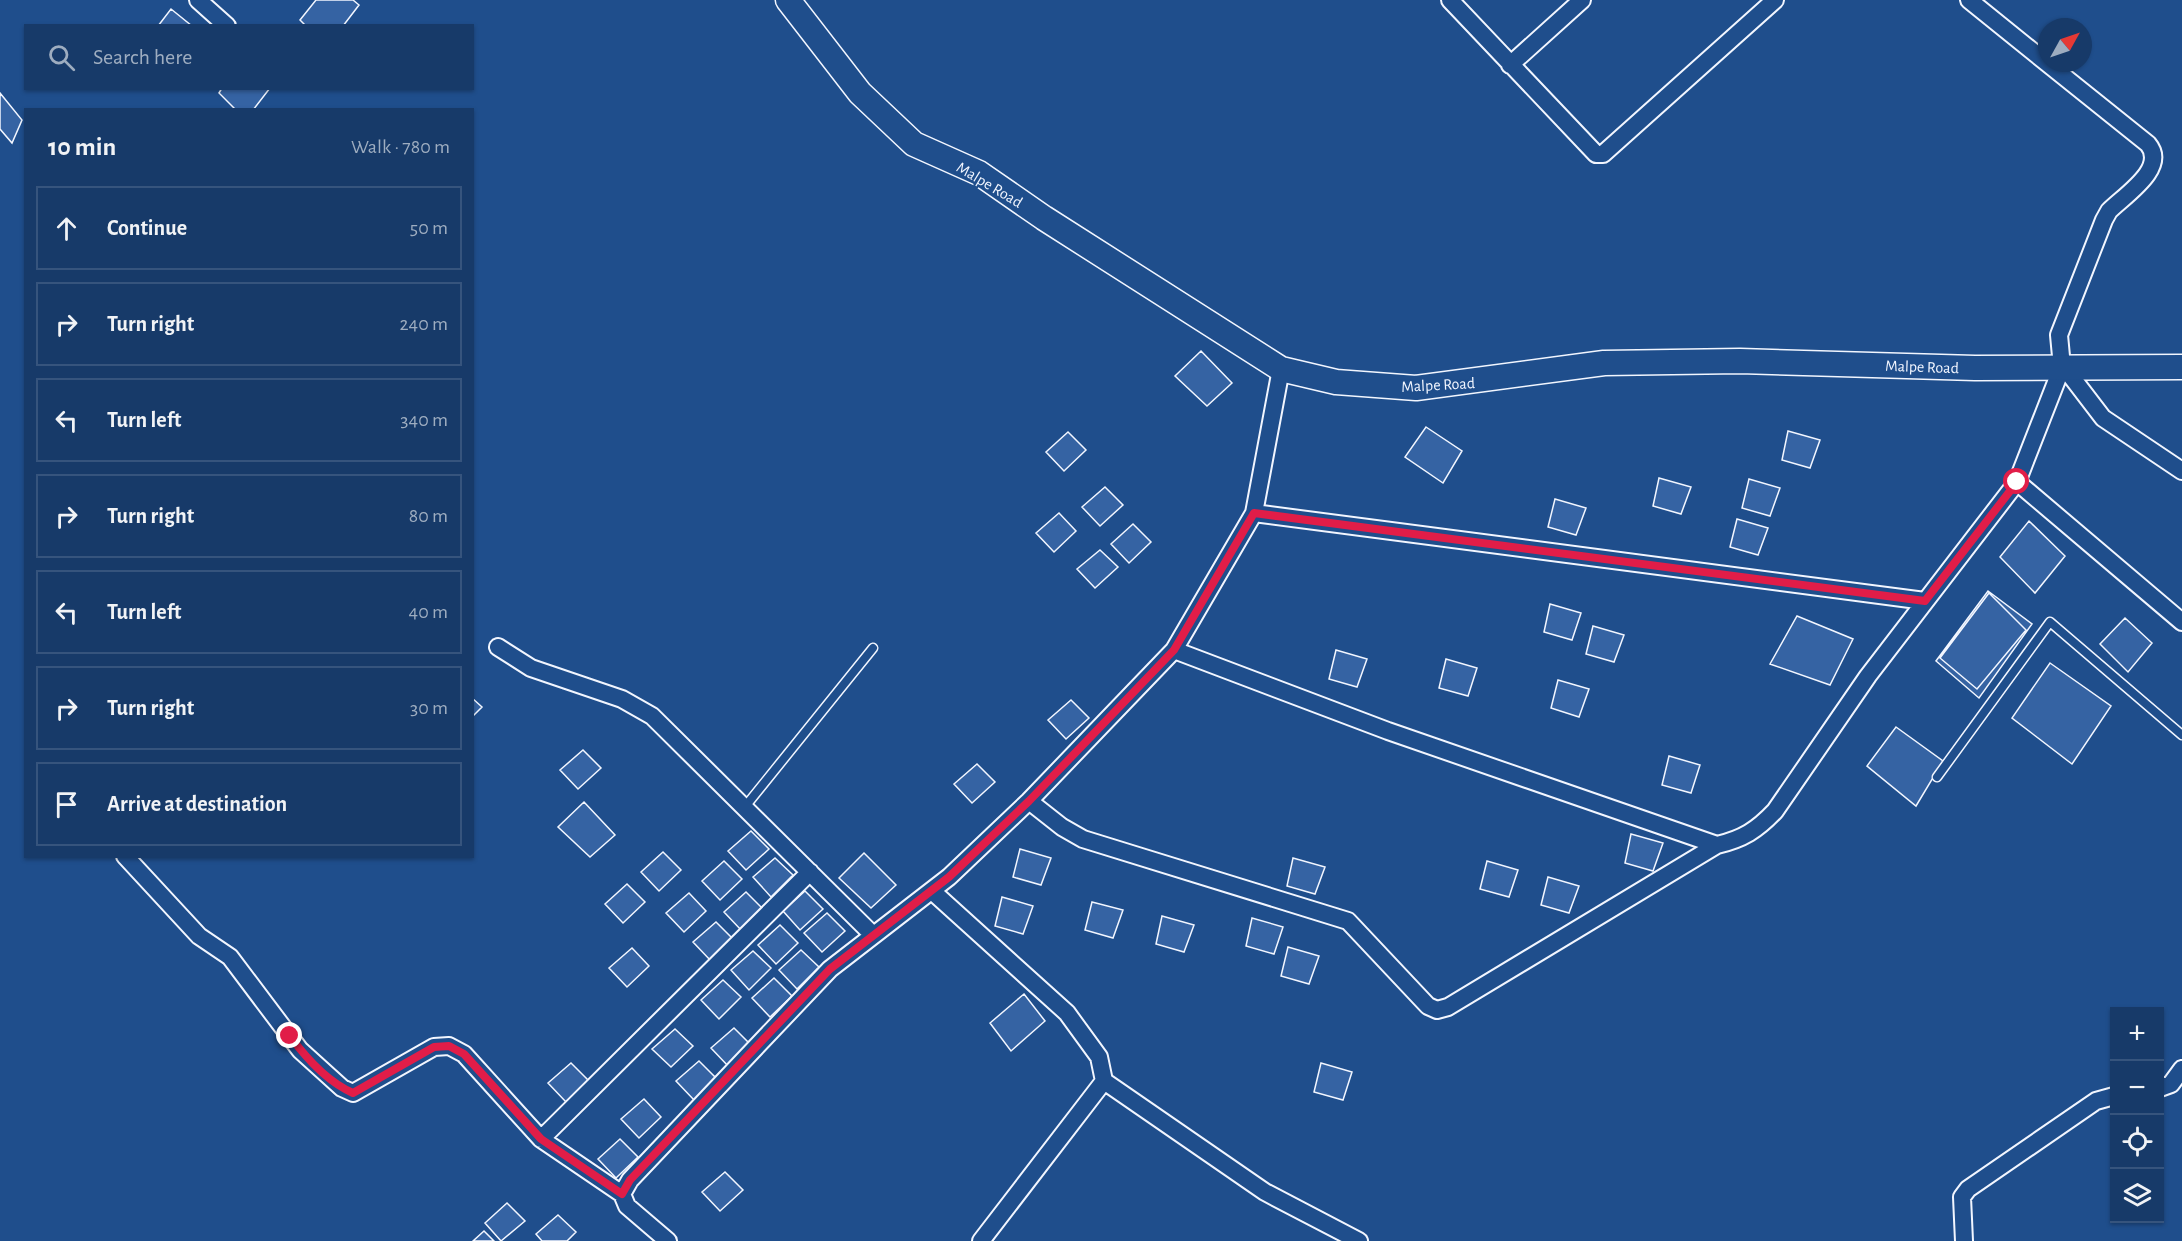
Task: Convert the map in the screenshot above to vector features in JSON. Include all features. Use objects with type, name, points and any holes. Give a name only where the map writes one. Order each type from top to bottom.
[{"type":"street","points":[[198,0],[225,24]]},
{"type":"street","name":"Malpe Road","points":[[788,0],[860,93],[915,144],[979,173],[1044,218],[1281,369],[1336,382],[1416,388],[1604,363],[1740,361],[1975,368],[2182,367]]},
{"type":"street","points":[[1450,0],[1590,151],[1603,154],[1775,0]]},
{"type":"street","points":[[1510,65],[1582,0]]},
{"type":"street","points":[[1969,0],[2038,56]]},
{"type":"street","points":[[2058,72],[2148,144],[2154,150],[2156,159],[2151,169],[2109,211],[2104,220],[2059,335],[2058,345],[2063,367],[2103,418],[2182,471]]},
{"type":"street","points":[[1029,801],[1062,827],[1083,839],[1348,921],[1428,1006],[1437,1010],[1448,1007],[1717,845],[1740,840],[1761,826],[1775,811],[1868,676],[2017,482],[2063,367]]},
{"type":"street","points":[[622,1194],[630,1180],[830,969],[872,934],[933,891],[1029,801],[1174,650],[1254,513],[1260,493],[1281,369]]},
{"type":"street","points":[[2017,482],[2182,622]]},
{"type":"street","points":[[1254,513],[1925,601]]},
{"type":"street","points":[[498,647],[531,668],[637,705],[652,716],[872,934]]},
{"type":"street","points":[[1174,650],[1388,731],[1717,845]]},
{"type":"street","points":[[127,858],[199,936],[230,957],[300,1050],[342,1088],[353,1093],[434,1047],[449,1046],[464,1054],[541,1139],[622,1194],[627,1206],[668,1241]]},
{"type":"street","points":[[541,1139],[810,872]]},
{"type":"street","points":[[933,891],[1067,1013],[1099,1057],[1104,1081],[1265,1192],[1359,1241]]},
{"type":"street","points":[[2164,1087],[2171,1084],[2182,1069]]},
{"type":"street","points":[[981,1241],[1104,1081]]},
{"type":"street","points":[[1964,1241],[1962,1197],[1968,1189],[2096,1101],[2110,1097]]},
{"type":"lane","points":[[1937,777],[2050,622],[2182,735]]},
{"type":"lane","points":[[744,808],[873,648]]},
{"type":"building","points":[[316,0],[353,0],[359,5],[345,24],[304,24],[300,20]]},
{"type":"building","points":[[171,9],[190,24],[160,24]]},
{"type":"building","points":[[221,90],[268,90],[255,108],[234,108],[219,93]]},
{"type":"building","points":[[0,93],[22,120],[12,143],[0,129]]},
{"type":"building","points":[[1201,351],[1232,383],[1207,406],[1175,376]]},
{"type":"building","points":[[1426,427],[1462,451],[1443,483],[1405,457]]},
{"type":"building","points":[[1788,431],[1820,440],[1810,468],[1782,460]]},
{"type":"building","points":[[1068,432],[1086,450],[1064,471],[1046,452]]},
{"type":"building","points":[[1659,478],[1691,487],[1681,514],[1653,506]]},
{"type":"building","points":[[1749,479],[1780,488],[1770,516],[1742,508]]},
{"type":"building","points":[[1105,487],[1123,505],[1100,526],[1082,507]]},
{"type":"building","points":[[1555,499],[1586,508],[1576,535],[1548,527]]},
{"type":"building","points":[[1059,513],[1076,531],[1054,552],[1036,533]]},
{"type":"building","points":[[1737,519],[1768,528],[1758,555],[1730,547]]},
{"type":"building","points":[[2029,521],[2065,556],[2035,593],[2000,557]]},
{"type":"building","points":[[1133,524],[1151,542],[1129,563],[1111,544]]},
{"type":"building","points":[[1100,550],[1118,567],[1095,588],[1077,569]]},
{"type":"building","points":[[1988,591],[2032,624],[1979,698],[1936,661]]},
{"type":"building","points":[[1989,593],[2026,630],[1977,689],[1940,658]]},
{"type":"building","points":[[1550,604],[1581,613],[1572,640],[1544,632]]},
{"type":"building","points":[[1797,616],[1853,639],[1830,685],[1770,664]]},
{"type":"building","points":[[2125,618],[2152,643],[2128,672],[2100,644]]},
{"type":"building","points":[[1593,626],[1624,635],[1614,662],[1586,654]]},
{"type":"building","points":[[1336,650],[1367,659],[1357,687],[1329,679]]},
{"type":"building","points":[[1446,659],[1477,668],[1468,696],[1439,688]]},
{"type":"building","points":[[2050,663],[2111,706],[2072,764],[2012,718]]},
{"type":"building","points":[[1558,680],[1589,689],[1579,717],[1551,708]]},
{"type":"building","points":[[474,700],[482,707],[474,715]]},
{"type":"building","points":[[1071,700],[1089,718],[1066,739],[1048,720]]},
{"type":"building","points":[[1896,727],[1943,761],[1916,806],[1867,766]]},
{"type":"building","points":[[583,750],[601,768],[578,789],[560,770]]},
{"type":"building","points":[[1669,756],[1700,765],[1691,793],[1662,785]]},
{"type":"building","points":[[977,764],[995,782],[972,803],[954,784]]},
{"type":"building","points":[[584,802],[615,835],[590,857],[558,827]]},
{"type":"building","points":[[751,831],[769,849],[746,870],[728,851]]},
{"type":"building","points":[[1631,834],[1663,843],[1653,871],[1625,863]]},
{"type":"building","points":[[1020,849],[1051,858],[1041,885],[1013,877]]},
{"type":"building","points":[[663,852],[681,870],[659,891],[641,872]]},
{"type":"building","points":[[864,853],[896,885],[871,908],[839,878]]},
{"type":"building","points":[[775,858],[793,875],[771,897],[753,877]]},
{"type":"building","points":[[1293,858],[1325,867],[1315,894],[1287,886]]},
{"type":"building","points":[[724,861],[742,879],[720,900],[702,881]]},
{"type":"building","points":[[1487,861],[1518,870],[1509,897],[1480,889]]},
{"type":"building","points":[[1548,877],[1579,886],[1569,913],[1541,905]]},
{"type":"building","points":[[627,884],[645,902],[623,923],[605,904]]},
{"type":"building","points":[[805,891],[823,909],[800,930],[783,911]]},
{"type":"building","points":[[746,892],[764,910],[742,931],[724,912]]},
{"type":"building","points":[[689,893],[706,911],[684,932],[666,913]]},
{"type":"building","points":[[1002,897],[1033,906],[1023,934],[995,926]]},
{"type":"building","points":[[1092,902],[1123,910],[1113,938],[1085,930]]},
{"type":"building","points":[[827,913],[845,931],[822,952],[804,933]]},
{"type":"building","points":[[1162,916],[1194,925],[1184,952],[1156,944]]},
{"type":"building","points":[[1252,918],[1283,927],[1274,954],[1246,946]]},
{"type":"building","points":[[716,922],[734,940],[711,961],[693,942]]},
{"type":"building","points":[[780,925],[798,943],[776,964],[758,945]]},
{"type":"building","points":[[1288,947],[1319,956],[1309,984],[1281,976]]},
{"type":"building","points":[[632,948],[649,966],[627,987],[609,968]]},
{"type":"building","points":[[801,950],[819,967],[797,989],[779,970]]},
{"type":"building","points":[[753,951],[771,968],[749,990],[731,970]]},
{"type":"building","points":[[774,978],[792,996],[770,1017],[752,998]]},
{"type":"building","points":[[723,980],[741,997],[719,1019],[701,1000]]},
{"type":"building","points":[[1024,994],[1045,1021],[1011,1051],[990,1023]]},
{"type":"building","points":[[734,1028],[752,1046],[729,1067],[711,1048]]},
{"type":"building","points":[[675,1029],[693,1046],[671,1067],[652,1049]]},
{"type":"building","points":[[699,1061],[717,1079],[694,1100],[676,1081]]},
{"type":"building","points":[[571,1063],[589,1081],[566,1102],[548,1083]]},
{"type":"building","points":[[1321,1063],[1352,1072],[1343,1100],[1314,1092]]},
{"type":"building","points":[[644,1099],[661,1117],[639,1138],[621,1119]]},
{"type":"building","points":[[620,1139],[638,1157],[616,1178],[598,1159]]},
{"type":"building","points":[[725,1172],[743,1190],[720,1211],[702,1192]]},
{"type":"building","points":[[507,1203],[525,1221],[501,1241],[485,1223]]},
{"type":"building","points":[[558,1215],[576,1232],[567,1241],[542,1241],[536,1234]]},
{"type":"building","points":[[484,1231],[494,1241],[473,1241]]},
{"type":"route","points":[[290,1036],[300,1050],[317,1066],[342,1088],[353,1093],[434,1047],[449,1046],[464,1054],[530,1129],[553,1150],[622,1194],[630,1180],[830,969],[864,940],[949,877],[1029,801],[1174,650],[1244,534],[1254,513],[1925,601],[2017,482]]}]
